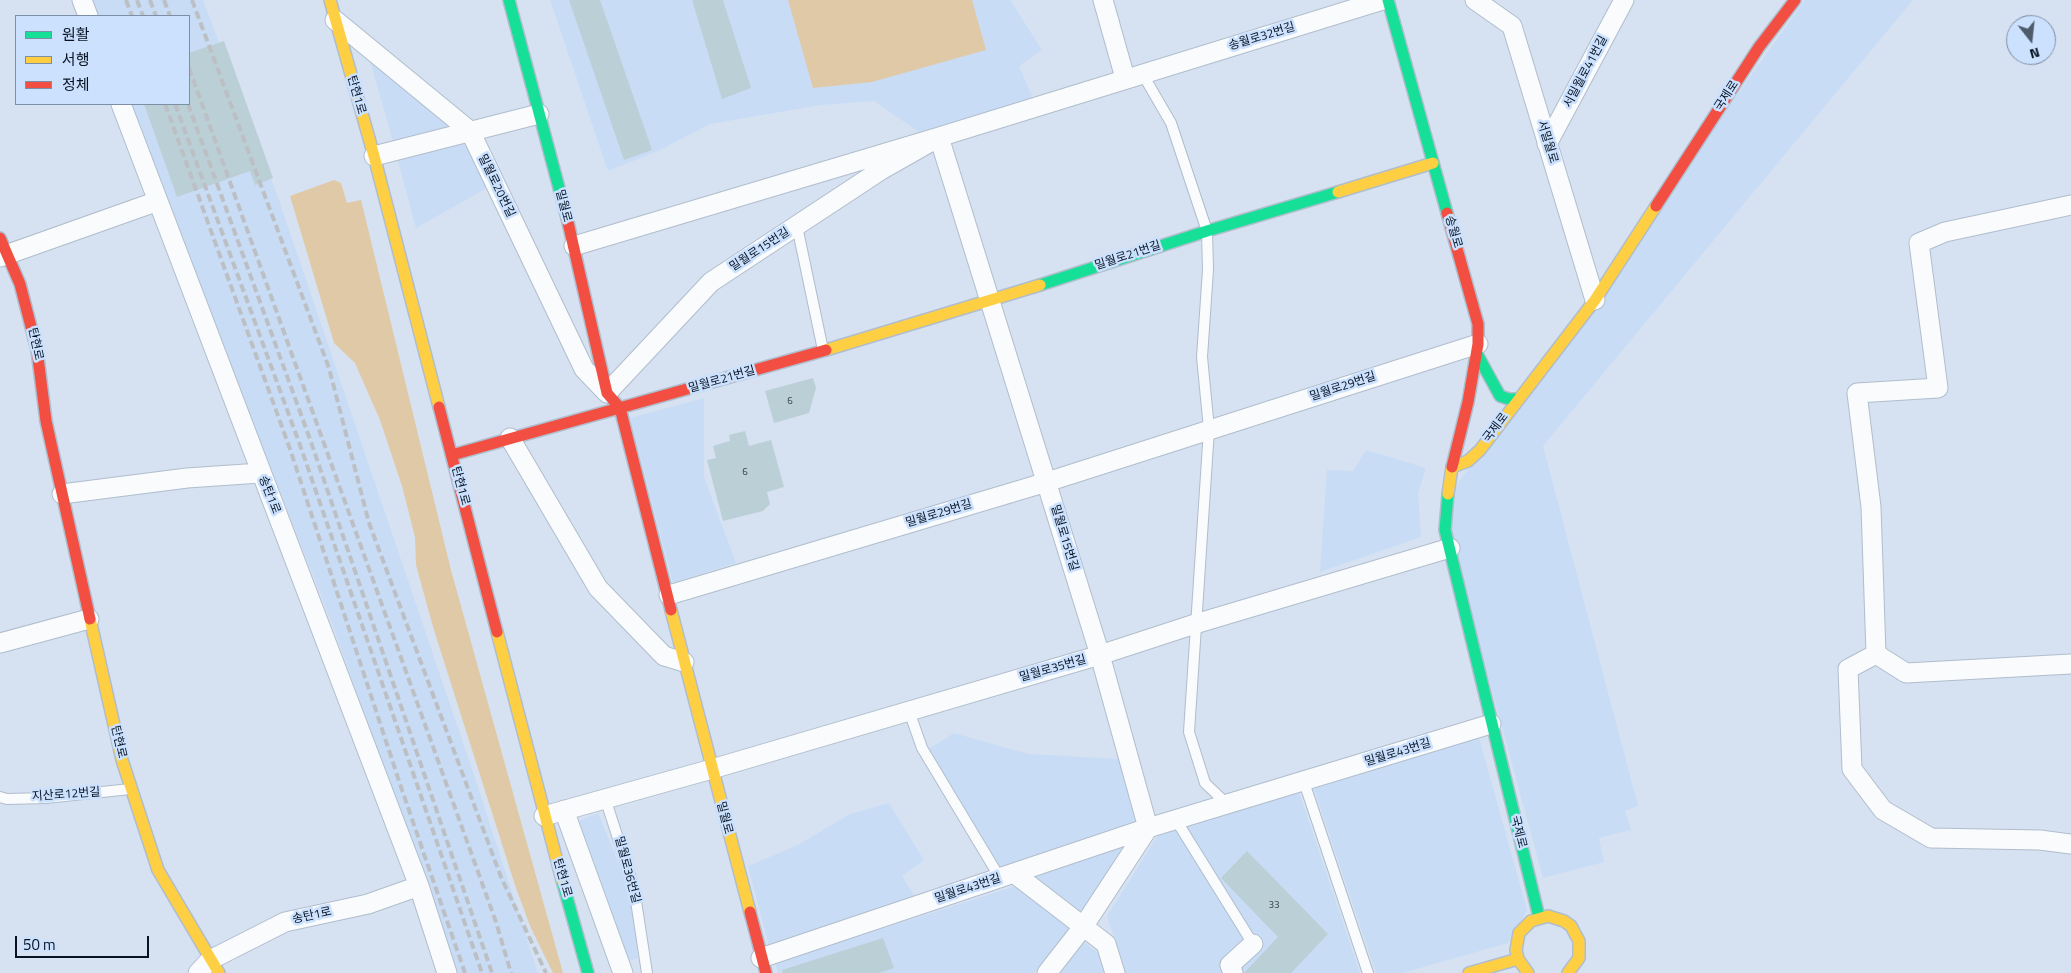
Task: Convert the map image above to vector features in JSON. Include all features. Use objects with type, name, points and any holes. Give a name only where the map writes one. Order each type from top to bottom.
[{"type":"street","points":[[82,0],[88,15]]},
{"type":"street","name":"탄현1로","points":[[330,0],[374,156],[544,816],[588,973]]},
{"type":"street","name":"밀월로","points":[[509,0],[574,246],[606,392],[620,408],[763,965]]},
{"type":"street","points":[[1103,0],[1133,76]]},
{"type":"street","name":"송월로32번길","points":[[938,137],[1383,0]]},
{"type":"street","name":"송월로","points":[[1388,0],[1475,310],[1477,349],[1468,402],[1452,467]]},
{"type":"street","name":"서밀월로","points":[[1475,0],[1512,26],[1595,300]]},
{"type":"street","name":"서밀월로41번길","points":[[1548,144],[1624,0]]},
{"type":"street","name":"국제로","points":[[1539,917],[1445,530],[1452,467],[1468,461],[1475,455],[1595,300],[1759,47],[1796,0]]},
{"type":"street","name":"밀월로20번길","points":[[335,20],[470,131],[584,370],[606,392]]},
{"type":"street","name":"송탄1로","points":[[121,105],[260,473],[419,886],[447,973]]},
{"type":"street","points":[[374,156],[539,114]]},
{"type":"street","points":[[574,246],[938,137]]},
{"type":"street","name":"밀월로15번길","points":[[606,392],[711,282],[881,170],[938,137],[1100,655],[1148,828]]},
{"type":"street","name":"밀월로21번길","points":[[620,408],[823,351],[990,301],[1206,231],[1433,163]]},
{"type":"street","points":[[4,256],[158,201]]},
{"type":"street","points":[[1876,654],[1870,507],[1857,393],[1938,388],[1919,242],[1945,232],[2071,205]]},
{"type":"street","name":"탄현로","points":[[0,238],[4,256],[20,284],[37,350],[46,421],[122,760],[158,870],[209,969]]},
{"type":"street","points":[[1477,349],[1500,396],[1518,399]]},
{"type":"street","name":"밀월로29번길","points":[[669,595],[1046,482],[1208,429],[1477,349]]},
{"type":"street","points":[[452,454],[620,408]]},
{"type":"street","points":[[510,438],[598,588],[664,656],[684,662]]},
{"type":"street","points":[[62,494],[188,478],[260,473]]},
{"type":"street","name":"밀월로35번길","points":[[712,769],[1100,655],[1195,624],[1450,548]]},
{"type":"street","points":[[0,643],[89,619]]},
{"type":"street","points":[[1876,654],[1906,673],[2071,664]]},
{"type":"street","points":[[1876,654],[1848,669],[1848,716],[1852,769],[1883,810],[1930,838],[2040,840],[2071,844]]},
{"type":"street","name":"밀월로43번길","points":[[763,965],[1008,876],[1148,828],[1492,724]]},
{"type":"street","points":[[544,816],[712,769]]},
{"type":"street","points":[[564,810],[623,973]]},
{"type":"street","points":[[1047,973],[1083,926],[1148,828]]},
{"type":"street","points":[[1008,876],[1083,926],[1106,944],[1115,973]]},
{"type":"street","name":"송탄1로","points":[[209,969],[285,922],[368,904],[419,886]]},
{"type":"street","points":[[1528,973],[1518,959],[1516,942],[1519,933],[1524,926],[1539,917],[1548,916],[1564,920],[1576,933],[1580,949],[1579,958],[1568,973]]},
{"type":"street","points":[[1232,973],[1230,965],[1253,944]]},
{"type":"street","points":[[1469,973],[1518,959]]},
{"type":"lane","points":[[1133,76],[1171,122],[1206,231],[1208,270],[1202,357],[1208,429],[1204,521],[1195,624],[1189,732],[1205,783],[1227,804]]},
{"type":"lane","points":[[798,226],[823,351]]},
{"type":"lane","points":[[909,711],[922,748],[1008,876]]},
{"type":"lane","points":[[1304,782],[1368,973]]},
{"type":"lane","name":"지산로12번길","points":[[0,797],[7,799],[46,798],[131,789]]},
{"type":"lane","name":"밀월로36번길","points":[[606,798],[634,888],[647,973]]},
{"type":"lane","points":[[1176,820],[1253,944]]},
{"type":"shaded area","points":[[92,0],[203,0],[279,200],[475,778],[538,973],[455,973],[333,626],[174,224],[130,105],[190,105],[190,15],[98,15]]},
{"type":"shaded area","points":[[550,0],[1010,0],[1042,50],[1019,66],[1033,98],[919,132],[874,101],[821,105],[710,124],[658,151],[608,171]]},
{"type":"shaded area","points":[[788,0],[972,0],[986,50],[872,82],[813,88]]},
{"type":"shaded area","points":[[1805,0],[1913,0],[1543,446],[1638,806],[1625,811],[1631,830],[1599,838],[1604,862],[1543,878],[1448,529],[1453,490]]},
{"type":"shaded area","points":[[369,57],[452,126],[393,141]]},
{"type":"shaded area","points":[[462,140],[489,187],[416,228],[397,157]]},
{"type":"shaded area","points":[[334,180],[341,183],[347,203],[361,200],[451,570],[563,973],[553,973],[530,926],[515,885],[433,627],[416,565],[415,537],[402,486],[380,420],[355,363],[334,343],[290,196]]},
{"type":"shaded area","points":[[704,398],[704,477],[736,563],[673,583],[630,418]]},
{"type":"shaded area","points":[[1366,450],[1426,468],[1418,493],[1421,537],[1320,572],[1327,470],[1353,471]]},
{"type":"shaded area","points":[[954,733],[1028,754],[1120,759],[1135,821],[1001,868],[927,750]]},
{"type":"shaded area","points":[[1478,734],[1527,910],[1508,943],[1402,973],[1376,973],[1314,789]]},
{"type":"shaded area","points":[[1299,792],[1360,973],[1126,973],[1107,916],[1160,832]]},
{"type":"shaded area","points":[[889,803],[924,860],[902,876],[916,899],[769,946],[748,866],[798,845],[850,814]]},
{"type":"shaded area","points":[[598,813],[632,896],[638,958],[629,961],[579,821]]},
{"type":"shaded area","points":[[1129,842],[1080,915],[1031,875]]},
{"type":"shaded area","points":[[1019,885],[1072,925],[1034,973],[778,973],[775,963]]},
{"type":"shaded area","points":[[1084,942],[1102,956],[1106,973],[1060,973]]},
{"type":"building","points":[[569,0],[600,0],[652,150],[624,160]]},
{"type":"building","points":[[692,0],[723,0],[751,88],[722,99]]},
{"type":"building","points":[[224,41],[273,178],[255,185],[250,171],[177,197],[144,105],[190,105],[190,53]]},
{"type":"building","points":[[813,378],[816,388],[809,413],[774,423],[765,391]]},
{"type":"building","points":[[745,431],[749,446],[771,440],[784,487],[767,492],[770,504],[763,511],[723,521],[707,460],[716,458],[713,446],[730,441],[729,435]]},
{"type":"building","points":[[1247,851],[1328,934],[1291,973],[1244,973],[1278,937],[1221,878]]},
{"type":"building","points":[[883,938],[894,968],[879,973],[783,973],[782,970]]},
{"type":"railway","points":[[126,0],[132,15]]},
{"type":"railway","points":[[137,0],[143,15]]},
{"type":"railway","points":[[150,0],[156,15]]},
{"type":"railway","points":[[164,0],[170,15]]},
{"type":"railway","points":[[192,0],[329,368],[369,523],[501,877],[546,973]]},
{"type":"railway","points":[[190,71],[496,922],[511,973]]},
{"type":"railway","points":[[165,105],[290,449],[402,790],[465,973]]},
{"type":"railway","points":[[175,105],[300,445],[482,973]]},
{"type":"railway","points":[[188,105],[311,442],[492,973]]},
{"type":"traffic: fast","points":[[509,0],[567,218]]},
{"type":"traffic: fast","points":[[1388,0],[1447,213]]},
{"type":"traffic: fast","points":[[1040,285],[1207,231],[1338,192]]},
{"type":"traffic: fast","points":[[1477,354],[1500,396],[1518,399]]},
{"type":"traffic: fast","points":[[1448,494],[1445,530],[1539,917]]},
{"type":"traffic: fast","points":[[562,880],[588,973]]},
{"type":"traffic: slow","points":[[330,0],[374,156],[439,407]]},
{"type":"traffic: slow","points":[[1338,192],[1433,163]]},
{"type":"traffic: slow","points":[[1448,494],[1452,467],[1468,461],[1480,450],[1595,300],[1656,206]]},
{"type":"traffic: slow","points":[[826,350],[1040,285]]},
{"type":"traffic: slow","points":[[671,610],[750,912]]},
{"type":"traffic: slow","points":[[90,619],[122,760],[158,870],[219,973]]},
{"type":"traffic: slow","points":[[497,632],[562,880]]},
{"type":"traffic: slow","points":[[1528,973],[1518,959],[1516,950],[1519,933],[1531,921],[1548,916],[1564,921],[1571,926],[1579,941],[1579,958],[1568,973]]},
{"type":"traffic: slow","points":[[1469,973],[1518,959]]},
{"type":"traffic: jam","points":[[1656,206],[1759,47],[1795,0]]},
{"type":"traffic: jam","points":[[1447,213],[1478,324],[1478,344],[1468,402],[1452,467]]},
{"type":"traffic: jam","points":[[567,218],[607,393],[620,408],[671,610]]},
{"type":"traffic: jam","points":[[0,238],[20,284],[37,350],[46,421],[90,619]]},
{"type":"traffic: jam","points":[[452,455],[826,350]]},
{"type":"traffic: jam","points":[[439,407],[497,632]]},
{"type":"traffic: jam","points":[[750,912],[766,973]]}]
